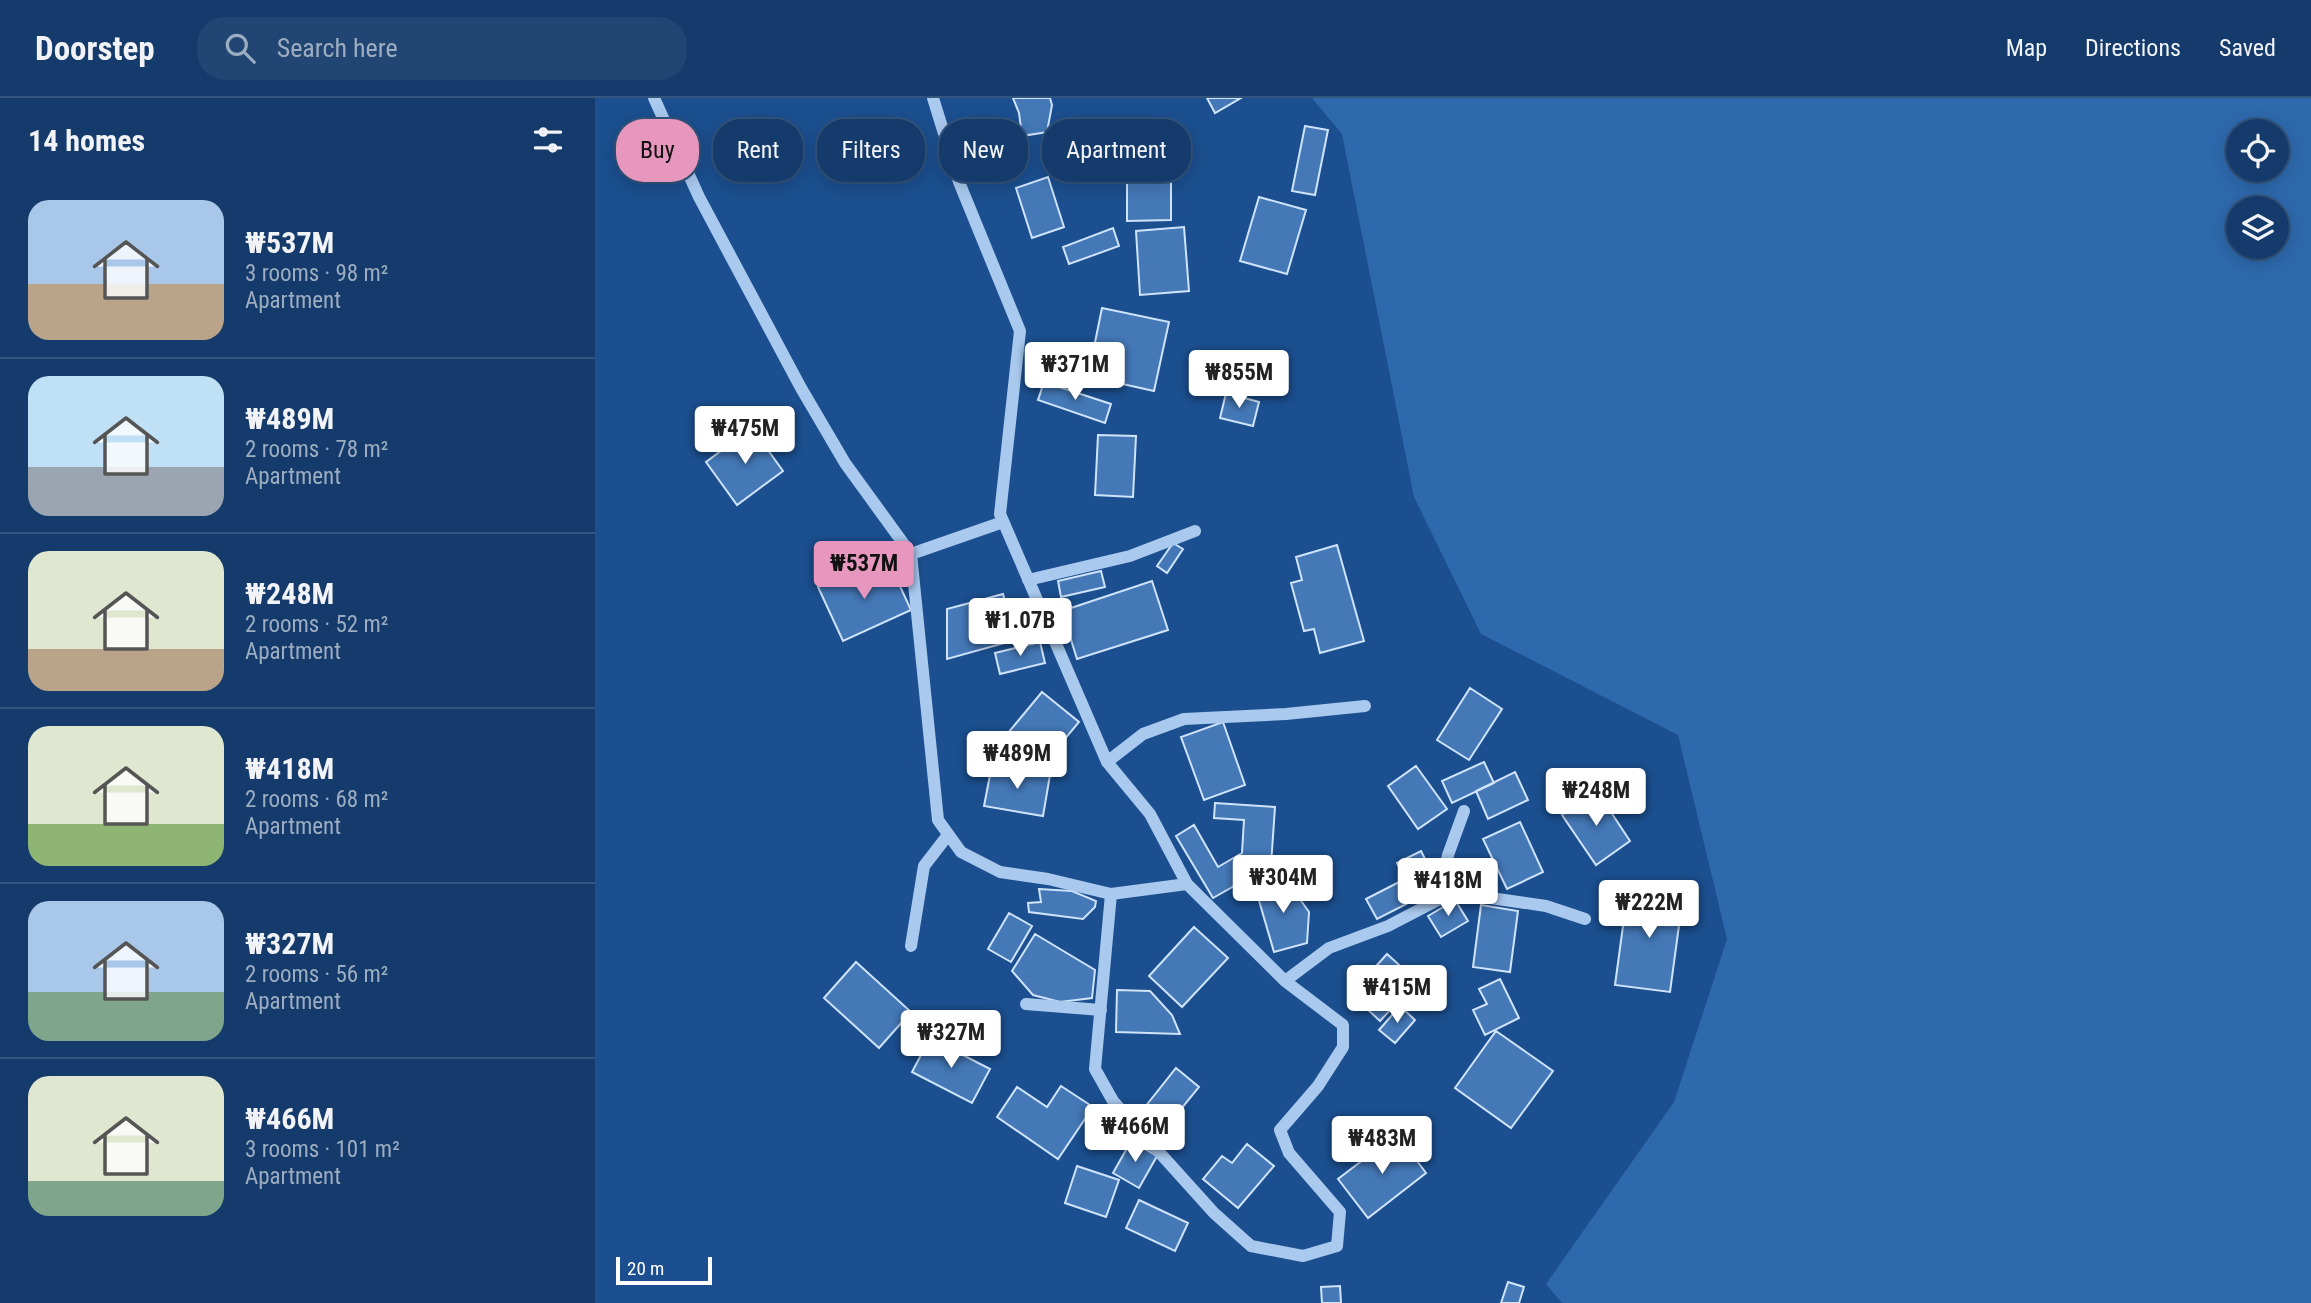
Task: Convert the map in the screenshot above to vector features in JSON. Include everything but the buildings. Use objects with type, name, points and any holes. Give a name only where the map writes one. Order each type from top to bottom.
[{"type":"street","points":[[654,98],[699,197],[801,388],[845,463],[911,554],[938,820],[948,835],[961,852],[1000,872],[1048,879],[1111,894],[1187,884]]},
{"type":"street","points":[[933,98],[959,182],[1020,331],[1000,514],[1107,762],[1150,814],[1187,884],[1285,981],[1343,1024],[1343,1047],[1318,1086],[1280,1130],[1289,1153],[1340,1212],[1337,1246],[1303,1255],[1251,1246],[1215,1213],[1113,1101],[1095,1069],[1111,894]]},
{"type":"street","points":[[911,554],[1003,522]]},
{"type":"street","points":[[1028,580],[1130,556],[1195,531]]},
{"type":"street","points":[[1107,762],[1143,734],[1184,719],[1366,706]]},
{"type":"street","points":[[1438,900],[1448,855],[1464,811]]},
{"type":"street","points":[[911,946],[924,866],[948,835]]},
{"type":"street","points":[[1285,981],[1329,947],[1388,926],[1438,900],[1477,896],[1546,906],[1585,919]]},
{"type":"street","points":[[1026,1004],[1101,1010]]},
{"type":"shaded area","points":[[1312,98],[2311,98],[2311,1303],[1562,1303],[1546,1284],[1674,1102],[1727,939],[1678,735],[1481,634],[1414,497],[1342,134]]}]
